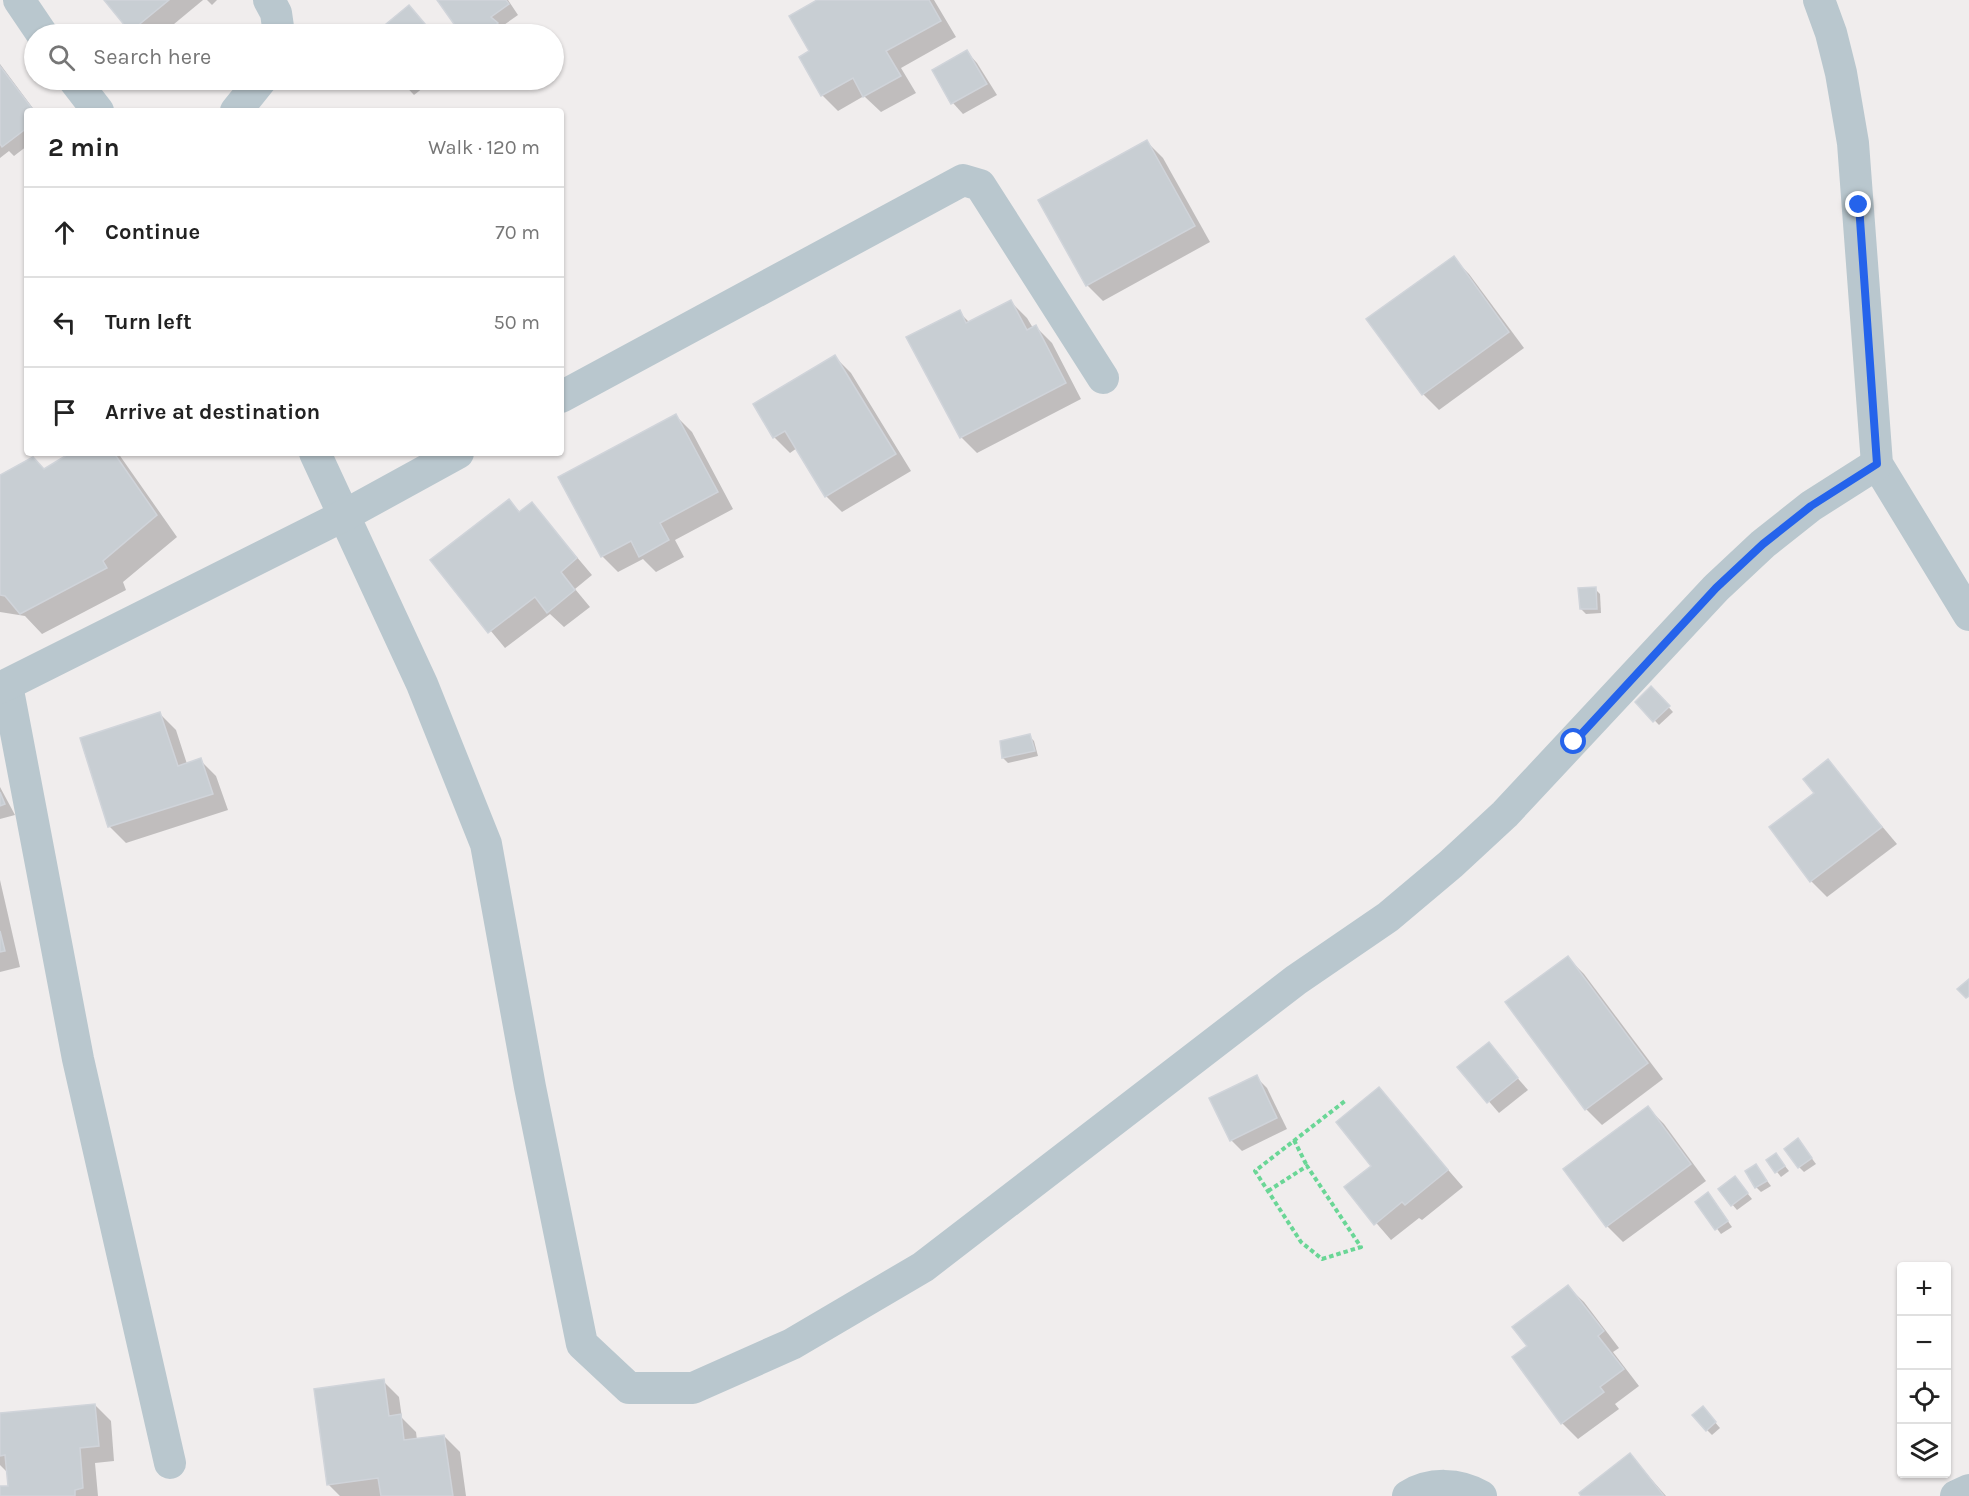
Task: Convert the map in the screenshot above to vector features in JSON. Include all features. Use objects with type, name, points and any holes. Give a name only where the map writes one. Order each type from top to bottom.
[{"type":"street","points":[[19,0],[35,24]]},
{"type":"street","points":[[269,0],[276,13],[278,24]]},
{"type":"street","points":[[1819,0],[1831,33],[1841,73],[1853,143],[1877,464],[1969,615]]},
{"type":"street","points":[[82,90],[97,108]]},
{"type":"street","points":[[238,108],[253,90]]},
{"type":"street","points":[[564,395],[963,180],[980,185],[1103,378]]},
{"type":"street","points":[[316,456],[422,684],[486,844],[530,1087],[582,1344],[629,1388],[693,1388],[792,1344],[923,1267],[1296,980],[1388,917],[1505,814],[1716,588],[1763,544],[1811,506],[1877,464]]},
{"type":"street","points":[[170,1463],[78,1059],[4,686],[345,515],[453,456]]},
{"type":"street","points":[[1408,1496],[1417,1490],[1435,1486],[1465,1488],[1481,1496]]},
{"type":"street","points":[[1956,1496],[1969,1490]]},
{"type":"path","points":[[1294,1140],[1307,1166],[1361,1247],[1322,1259],[1301,1242],[1255,1171],[1294,1140],[1345,1101]]},
{"type":"path","points":[[1268,1191],[1307,1166]]},
{"type":"building","points":[[104,0],[169,0],[140,24],[124,24]]},
{"type":"building","points":[[437,0],[506,0],[509,4],[491,17],[497,24],[454,24]]},
{"type":"building","points":[[817,0],[929,0],[941,21],[886,51],[901,76],[863,97],[853,78],[821,96],[799,57],[809,51],[789,16]]},
{"type":"building","points":[[409,5],[425,24],[386,24]]},
{"type":"building","points":[[967,50],[987,84],[951,104],[932,70]]},
{"type":"building","points":[[0,66],[32,108],[24,108],[24,130],[2,147],[0,144]]},
{"type":"building","points":[[1147,140],[1195,226],[1086,286],[1038,200]]},
{"type":"building","points":[[1454,256],[1509,332],[1422,395],[1366,319]]},
{"type":"building","points":[[1011,300],[1027,330],[1036,325],[1066,383],[960,438],[906,337],[960,310],[966,323]]},
{"type":"building","points":[[835,355],[896,454],[825,497],[785,431],[773,438],[753,404]]},
{"type":"building","points":[[676,414],[718,492],[660,523],[669,540],[639,557],[631,541],[601,557],[558,477]]},
{"type":"building","points":[[65,456],[116,456],[157,515],[103,561],[107,568],[20,614],[5,596],[0,595],[0,475],[33,457],[44,469]]},
{"type":"building","points":[[509,499],[519,512],[532,502],[577,558],[561,572],[575,590],[547,613],[535,597],[488,633],[430,560]]},
{"type":"building","points":[[1596,587],[1597,609],[1580,609],[1578,588]]},
{"type":"building","points":[[1651,686],[1670,706],[1653,722],[1635,702]]},
{"type":"building","points":[[160,712],[178,766],[201,758],[213,794],[108,827],[80,738]]},
{"type":"building","points":[[1030,734],[1035,751],[1002,758],[1000,741]]},
{"type":"building","points":[[1828,759],[1882,827],[1810,882],[1769,827],[1814,793],[1803,779]]},
{"type":"building","points":[[0,792],[5,804],[0,806]]},
{"type":"building","points":[[0,931],[5,951],[0,952]]},
{"type":"building","points":[[1568,956],[1648,1063],[1585,1110],[1505,1002]]},
{"type":"building","points":[[1969,979],[1969,996],[1966,998],[1957,989]]},
{"type":"building","points":[[1489,1042],[1518,1078],[1487,1103],[1457,1067]]},
{"type":"building","points":[[1257,1075],[1277,1118],[1230,1141],[1209,1098]]},
{"type":"building","points":[[1379,1087],[1448,1170],[1405,1205],[1402,1202],[1374,1225],[1344,1187],[1371,1166],[1336,1122]]},
{"type":"building","points":[[1648,1106],[1691,1164],[1606,1227],[1563,1169]]},
{"type":"building","points":[[1798,1138],[1812,1158],[1798,1168],[1784,1149]]},
{"type":"building","points":[[1776,1153],[1785,1166],[1775,1173],[1766,1160]]},
{"type":"building","points":[[1756,1164],[1767,1181],[1755,1188],[1745,1171]]},
{"type":"building","points":[[1735,1176],[1748,1193],[1731,1206],[1718,1189]]},
{"type":"building","points":[[1708,1192],[1728,1221],[1715,1230],[1695,1202]]},
{"type":"building","points":[[1568,1285],[1604,1331],[1598,1336],[1624,1369],[1600,1387],[1604,1392],[1561,1424],[1512,1357],[1527,1346],[1512,1327]]},
{"type":"building","points":[[384,1379],[389,1416],[401,1414],[404,1440],[444,1435],[453,1496],[381,1496],[378,1478],[327,1485],[314,1389]]},
{"type":"building","points":[[95,1404],[99,1446],[80,1448],[83,1488],[75,1490],[75,1496],[0,1496],[0,1486],[8,1486],[5,1455],[0,1456],[0,1413]]},
{"type":"building","points":[[1703,1406],[1716,1422],[1706,1431],[1692,1415]]},
{"type":"building","points":[[1630,1453],[1664,1496],[1581,1496],[1579,1493]]},
{"type":"route","points":[[1574,742],[1716,588],[1763,544],[1811,506],[1877,464],[1859,205]]}]
